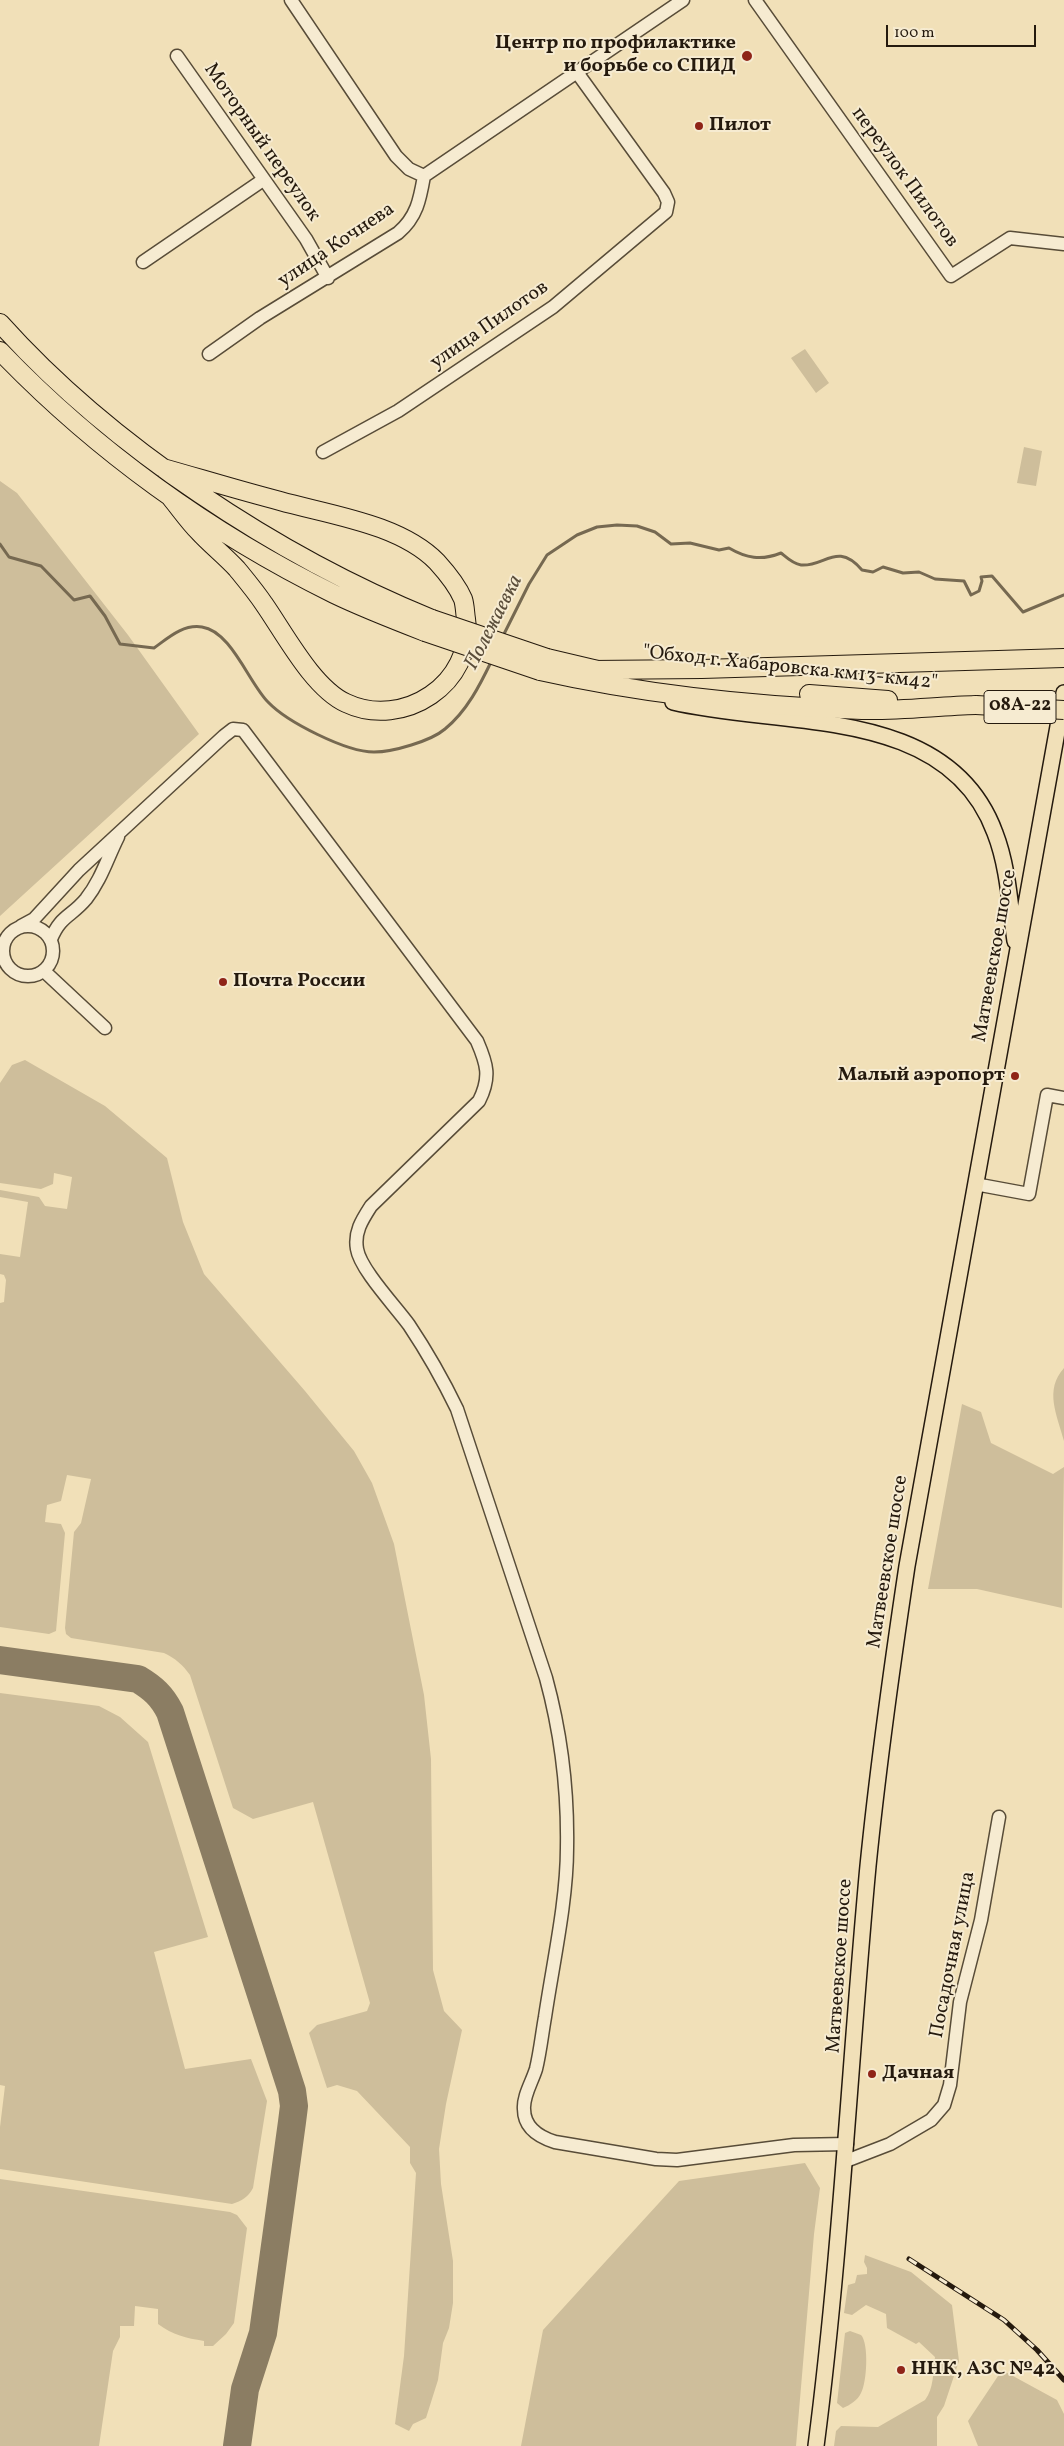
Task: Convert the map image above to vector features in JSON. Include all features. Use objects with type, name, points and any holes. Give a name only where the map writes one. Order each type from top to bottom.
[{"type":"highway","name":"\"Обход г. Хабаровска км13-км42\"","points":[[0,323],[104,422],[163,468],[260,532],[390,603],[428,626]]},
{"type":"highway","name":"\"Обход г. Хабаровска км13-км42\"","points":[[0,351],[104,446],[171,498],[259,554],[335,594],[428,626],[543,664],[590,676],[732,700],[864,710],[976,705],[1064,710]]},
{"type":"highway","points":[[163,468],[389,532],[415,545],[442,568],[452,580],[463,600],[468,633],[457,668],[432,696],[413,706],[389,712],[365,710],[345,703],[330,693],[315,676],[248,582],[198,532],[171,498]]},
{"type":"highway","points":[[590,676],[702,669],[1064,658]]},
{"type":"main road","points":[[590,676],[678,703],[844,727],[883,735],[910,744],[931,755],[950,769],[970,790],[986,812],[996,834],[1017,952]]},
{"type":"main road","name":"Матвеевское шоссе","points":[[816,2446],[846,2161],[868,1866],[883,1736],[907,1566],[1064,693]]},
{"type":"street","points":[[291,0],[396,156],[409,169],[424,176],[683,0]]},
{"type":"street","name":"переулок Пилотов","points":[[755,0],[951,276],[1010,238],[1064,244]]},
{"type":"street","name":"Моторный переулок","points":[[177,56],[306,239],[328,278]]},
{"type":"street","name":"улица Пилотов","points":[[323,452],[398,411],[553,307],[666,212],[668,202],[664,193],[576,71]]},
{"type":"street","name":"улица Кочнева","points":[[209,354],[260,318],[328,278],[409,224],[419,205],[424,176]]},
{"type":"street","points":[[143,262],[263,180]]},
{"type":"street","points":[[121,831],[104,872],[85,900],[57,924],[51,939],[53,956],[44,971],[29,976],[21,975],[8,966],[4,959],[3,951],[8,936],[34,919],[49,900],[121,831],[224,736],[233,729],[244,730],[441,996],[457,1013],[477,1041],[484,1058],[487,1072],[486,1086],[479,1101],[371,1206],[361,1221],[356,1235],[357,1251],[365,1268],[409,1326],[437,1369],[458,1409],[555,1710],[560,1744],[567,1848],[563,1892],[545,2018],[536,2069],[523,2107],[525,2119],[531,2130],[542,2138],[555,2142],[656,2159],[677,2160],[794,2145],[847,2144]]},
{"type":"street","points":[[21,926],[38,928],[51,939]]},
{"type":"street","points":[[44,971],[105,1028]]},
{"type":"street","points":[[975,1184],[1028,1194],[1047,1095],[1064,1098]]},
{"type":"street","name":"Посадочная улица","points":[[846,2161],[890,2144],[931,2120],[944,2105],[950,2085],[960,2002],[981,1920],[999,1817]]},
{"type":"shaded area","points":[[805,349],[829,383],[816,393],[791,358]]},
{"type":"shaded area","points":[[1024,447],[1042,451],[1036,486],[1017,483]]},
{"type":"shaded area","points":[[0,481],[17,493],[128,635],[199,734],[0,916]]},
{"type":"shaded area","points":[[25,1060],[105,1106],[167,1158],[183,1222],[204,1274],[354,1451],[372,1483],[394,1544],[424,1695],[431,1759],[433,1970],[444,2011],[462,2030],[446,2104],[439,2149],[441,2184],[453,2261],[453,2303],[449,2328],[443,2343],[438,2380],[426,2418],[413,2424],[409,2431],[395,2424],[404,2356],[416,2173],[410,2163],[410,2147],[357,2091],[337,2085],[327,2088],[309,2033],[317,2025],[367,2011],[370,2003],[313,1802],[253,1819],[233,1808],[190,1675],[182,1665],[164,1653],[71,1638],[66,1634],[74,1532],[81,1523],[91,1479],[67,1475],[61,1501],[47,1505],[45,1522],[61,1524],[65,1533],[56,1631],[49,1634],[0,1627],[0,1303],[4,1302],[6,1280],[4,1275],[0,1274],[0,1254],[20,1257],[28,1202],[0,1197],[0,1190],[39,1197],[45,1206],[67,1209],[72,1177],[54,1173],[53,1184],[41,1189],[0,1183],[0,1083],[12,1065]]},
{"type":"shaded area","points":[[1064,1368],[1064,1441],[1053,1394],[1058,1376]]},
{"type":"shaded area","points":[[962,1404],[981,1412],[991,1443],[1053,1474],[1064,1467],[1062,1608],[977,1589],[928,1589]]},
{"type":"shaded area","points":[[0,1693],[99,1706],[120,1717],[148,1742],[208,1937],[154,1952],[185,2069],[251,2059],[267,2101],[253,2188],[239,2202],[232,2204],[0,2169],[0,2127],[5,2086],[0,2085]]},
{"type":"shaded area","points":[[805,2163],[820,2188],[814,2234],[796,2446],[521,2446],[543,2330],[679,2181]]},
{"type":"shaded area","points":[[0,2179],[230,2212],[237,2215],[247,2228],[234,2323],[226,2334],[213,2346],[204,2346],[204,2341],[180,2336],[158,2324],[158,2309],[135,2306],[134,2326],[120,2326],[120,2337],[113,2351],[99,2446],[0,2446]]},
{"type":"shaded area","points":[[865,2255],[911,2272],[952,2305],[959,2361],[944,2406],[937,2417],[937,2446],[834,2446],[836,2431],[841,2426],[878,2427],[925,2400],[933,2380],[935,2357],[919,2342],[916,2344],[887,2328],[886,2314],[866,2305],[852,2315],[844,2313],[848,2285],[855,2283],[857,2275],[867,2274],[864,2262]]},
{"type":"shaded area","points":[[850,2331],[861,2335],[864,2339],[866,2372],[860,2396],[843,2408],[837,2403],[845,2333]]},
{"type":"shaded area","points":[[1002,2370],[1057,2400],[1064,2414],[1064,2446],[978,2446],[968,2421]]},
{"type":"waterway","name":"Полежаевка","points":[[503,636],[529,584],[547,555],[577,535],[597,527],[617,525],[637,526],[655,532],[671,544],[690,543],[719,550],[729,548],[741,554],[760,558],[781,553],[793,562],[801,565],[817,563],[831,557],[845,557],[862,570],[873,572],[883,567],[903,573],[919,572],[935,579],[964,581],[971,595],[979,591],[982,581],[981,577],[992,576],[1023,612],[1064,595]]},
{"type":"waterway","name":"Полежаевка","points":[[0,544],[9,557],[41,566],[74,600],[90,596],[105,616],[120,644],[154,648],[170,636],[188,628],[202,627],[212,631],[231,647],[261,693],[277,710],[318,735],[362,751],[382,752],[401,748],[431,738],[445,729],[466,706],[478,688],[492,660]]},
{"type":"taxiway","points":[[0,1660],[138,1679],[153,1689],[164,1701],[170,1712],[292,2091],[294,2106],[263,2333],[245,2389],[237,2446]]},
{"type":"railway","points":[[909,2259],[1004,2320],[1037,2350],[1064,2380]]},
{"type":"place","name":"Центр по профилактике и борьбе со СПИД","points":[[747,56]]},
{"type":"place","name":"Пилот","points":[[699,126]]},
{"type":"place","name":"Почта России","points":[[223,982]]},
{"type":"place","name":"Малый аэропорт","points":[[1015,1076]]},
{"type":"place","name":"Дачная","points":[[872,2074]]},
{"type":"place","name":"ННК, АЗС №42","points":[[901,2370]]}]
